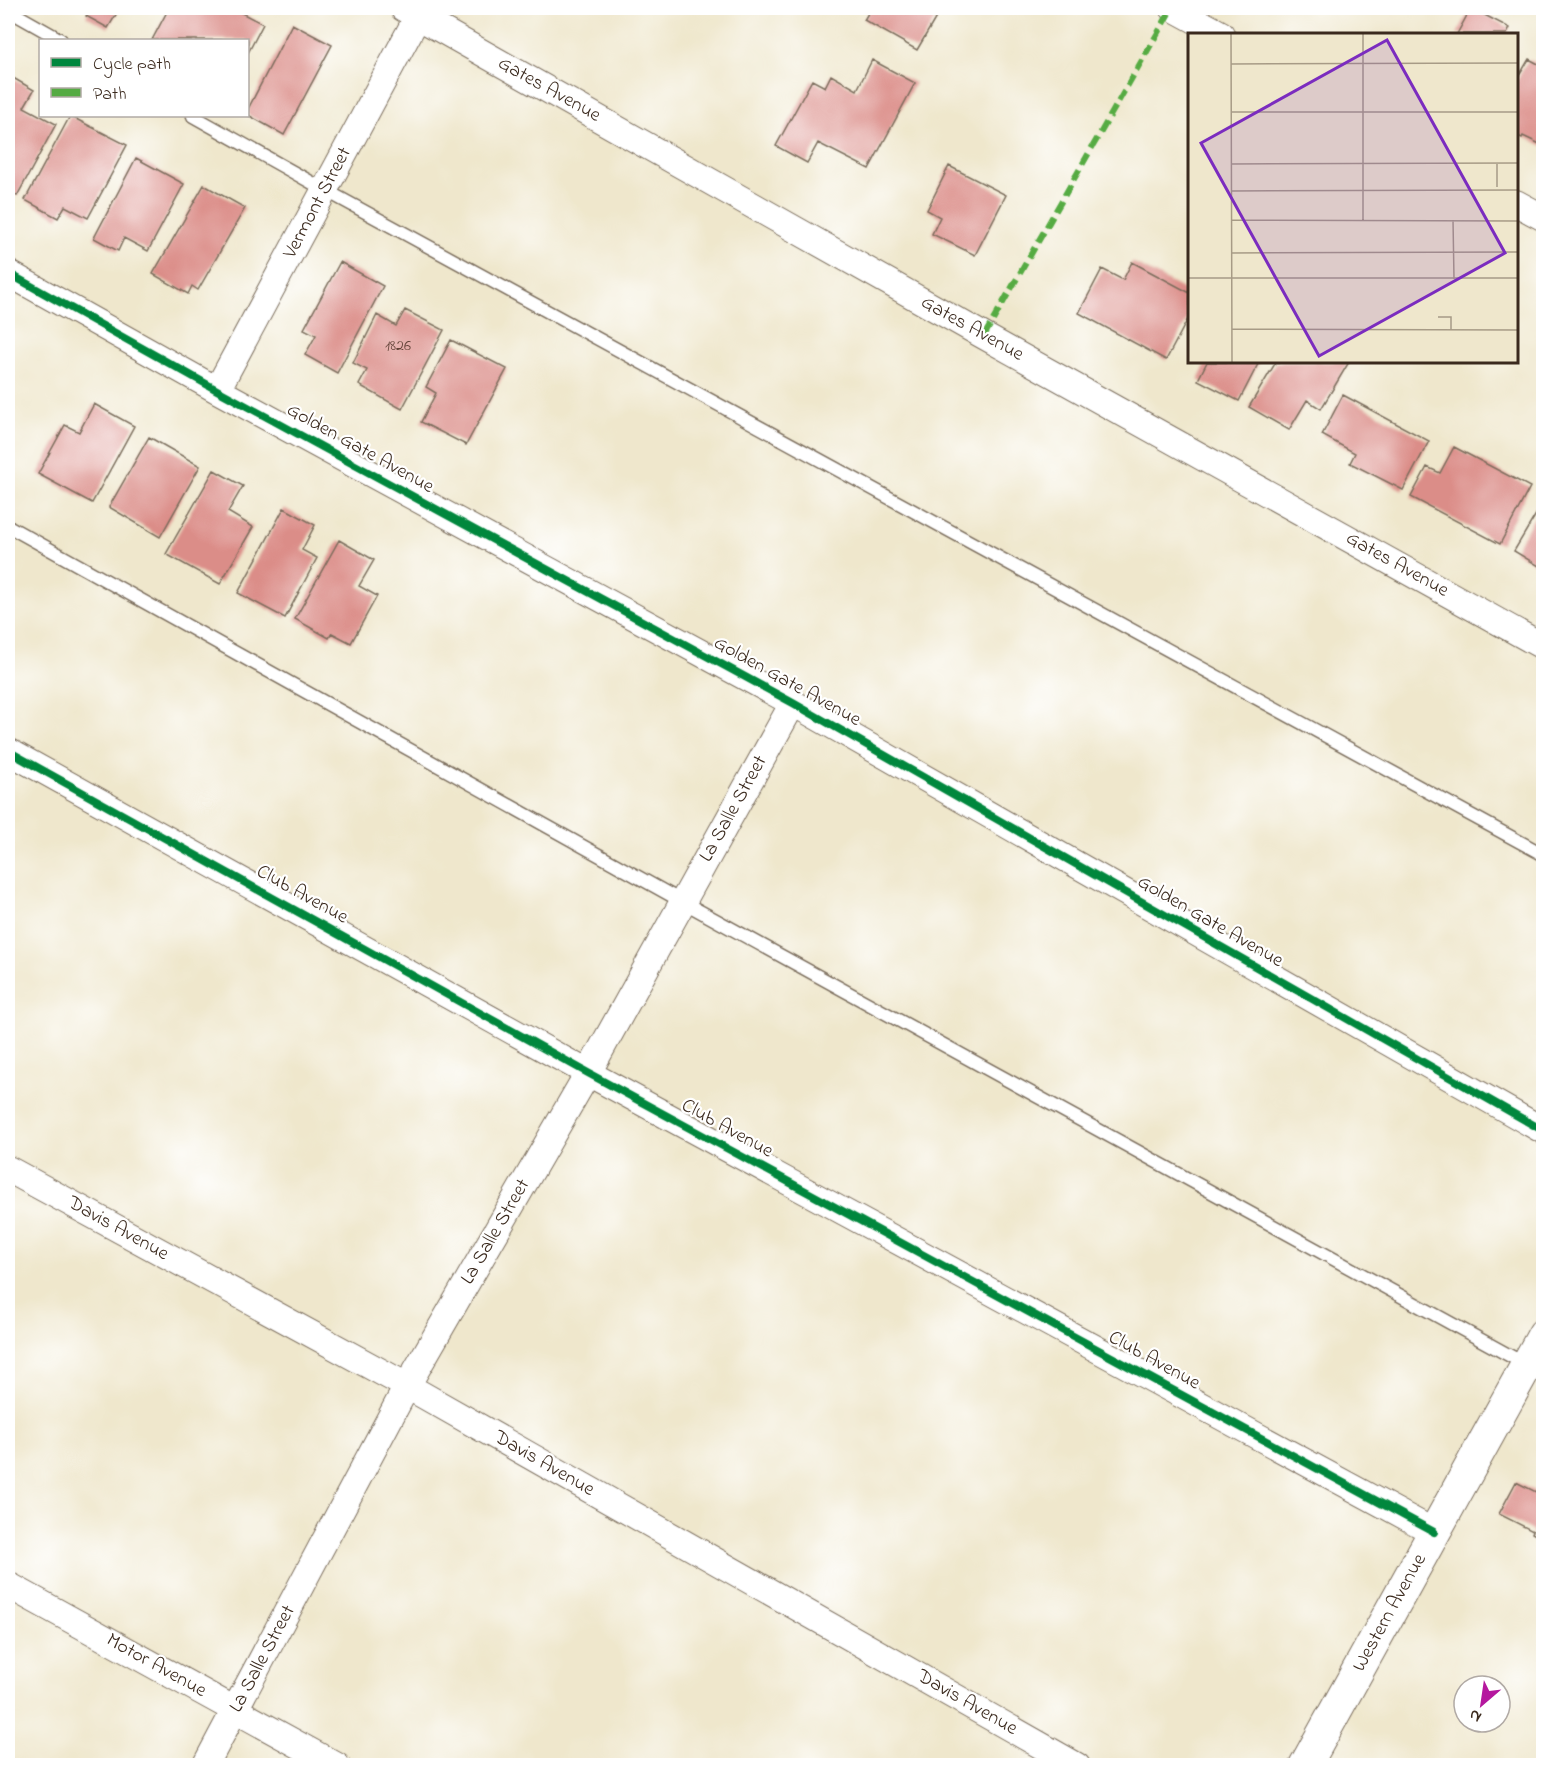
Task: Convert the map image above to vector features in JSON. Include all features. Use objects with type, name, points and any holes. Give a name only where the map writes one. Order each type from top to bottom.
[{"type":"street","points":[[1173,8],[1219,33]]},
{"type":"street","name":"Vermont Street","points":[[217,390],[324,190],[410,12]]},
{"type":"street","name":"Gates Avenue","points":[[410,12],[984,336],[1544,647]]},
{"type":"street","points":[[1518,204],[1544,218]]},
{"type":"street","name":"Golden Gate Avenue","points":[[8,273],[217,390],[793,703],[1544,1131]]},
{"type":"street","name":"La Salle Street","points":[[205,1766],[407,1386],[588,1072],[793,703]]},
{"type":"street","name":"Club Avenue","points":[[8,751],[588,1072],[1434,1532]]},
{"type":"street","name":"Davis Avenue","points":[[8,1169],[407,1386],[1077,1766]]},
{"type":"street","name":"Western Avenue","points":[[1305,1766],[1544,1334]]},
{"type":"street","name":"Motor Avenue","points":[[8,1584],[337,1766]]},
{"type":"lane","points":[[8,10],[59,39]]},
{"type":"lane","points":[[195,117],[324,190],[1544,855]]},
{"type":"lane","points":[[8,526],[683,902],[1527,1365]]},
{"type":"building","points":[[90,8],[120,8],[108,28],[86,16]]},
{"type":"building","points":[[169,8],[232,8],[263,24],[249,51],[249,39],[153,39]]},
{"type":"building","points":[[871,8],[941,9],[917,50],[864,20]]},
{"type":"building","points":[[1471,8],[1510,28],[1508,33],[1458,33]]},
{"type":"building","points":[[292,24],[332,45],[284,135],[249,116],[249,107]]},
{"type":"building","points":[[1529,59],[1544,67],[1544,146],[1518,136],[1518,78]]},
{"type":"building","points":[[872,60],[915,83],[869,169],[818,143],[807,163],[776,146],[812,80],[825,87],[831,75],[857,90]]},
{"type":"building","points":[[8,75],[34,90],[24,107],[56,124],[17,196],[8,191]]},
{"type":"building","points":[[69,117],[127,145],[88,218],[65,206],[58,218],[25,200]]},
{"type":"building","points":[[136,158],[184,184],[148,251],[124,238],[118,251],[94,238]]},
{"type":"building","points":[[949,166],[1006,195],[975,255],[932,234],[940,217],[927,210]]},
{"type":"building","points":[[204,185],[245,208],[198,290],[192,286],[188,294],[153,274]]},
{"type":"building","points":[[340,262],[383,286],[337,373],[305,355],[316,335],[304,329]]},
{"type":"building","points":[[1132,262],[1188,292],[1188,319],[1166,360],[1079,313],[1102,269],[1123,280]]},
{"type":"building","points":[[405,310],[444,330],[402,409],[359,385],[367,370],[353,363],[377,315],[396,326]]},
{"type":"building","points":[[451,340],[507,369],[466,445],[421,422],[436,393],[426,387]]},
{"type":"building","points":[[1206,363],[1258,363],[1239,401],[1198,380]]},
{"type":"building","points":[[1275,363],[1348,363],[1321,409],[1307,400],[1289,430],[1249,407]]},
{"type":"building","points":[[1343,395],[1429,441],[1403,490],[1350,463],[1355,453],[1322,435]]},
{"type":"building","points":[[94,404],[134,426],[92,503],[38,474],[65,425],[79,432]]},
{"type":"building","points":[[149,437],[200,466],[160,537],[109,507]]},
{"type":"building","points":[[1454,447],[1530,487],[1500,544],[1411,497],[1427,467],[1440,473]]},
{"type":"building","points":[[214,470],[243,486],[228,512],[253,527],[220,584],[166,554]]},
{"type":"building","points":[[1544,501],[1544,569],[1514,551]]},
{"type":"building","points":[[284,508],[315,525],[302,550],[317,558],[285,618],[238,593]]},
{"type":"building","points":[[339,540],[374,560],[359,586],[377,596],[351,643],[332,633],[329,638],[295,619]]},
{"type":"building","points":[[1516,1482],[1544,1496],[1544,1540],[1532,1533],[1533,1531],[1499,1514]]},
{"type":"marked path","points":[[984,336],[1172,8]]},
{"type":"cycle path","points":[[8,273],[217,390],[793,703],[1544,1131]]},
{"type":"cycle path","points":[[8,751],[588,1073],[1434,1532]]}]
